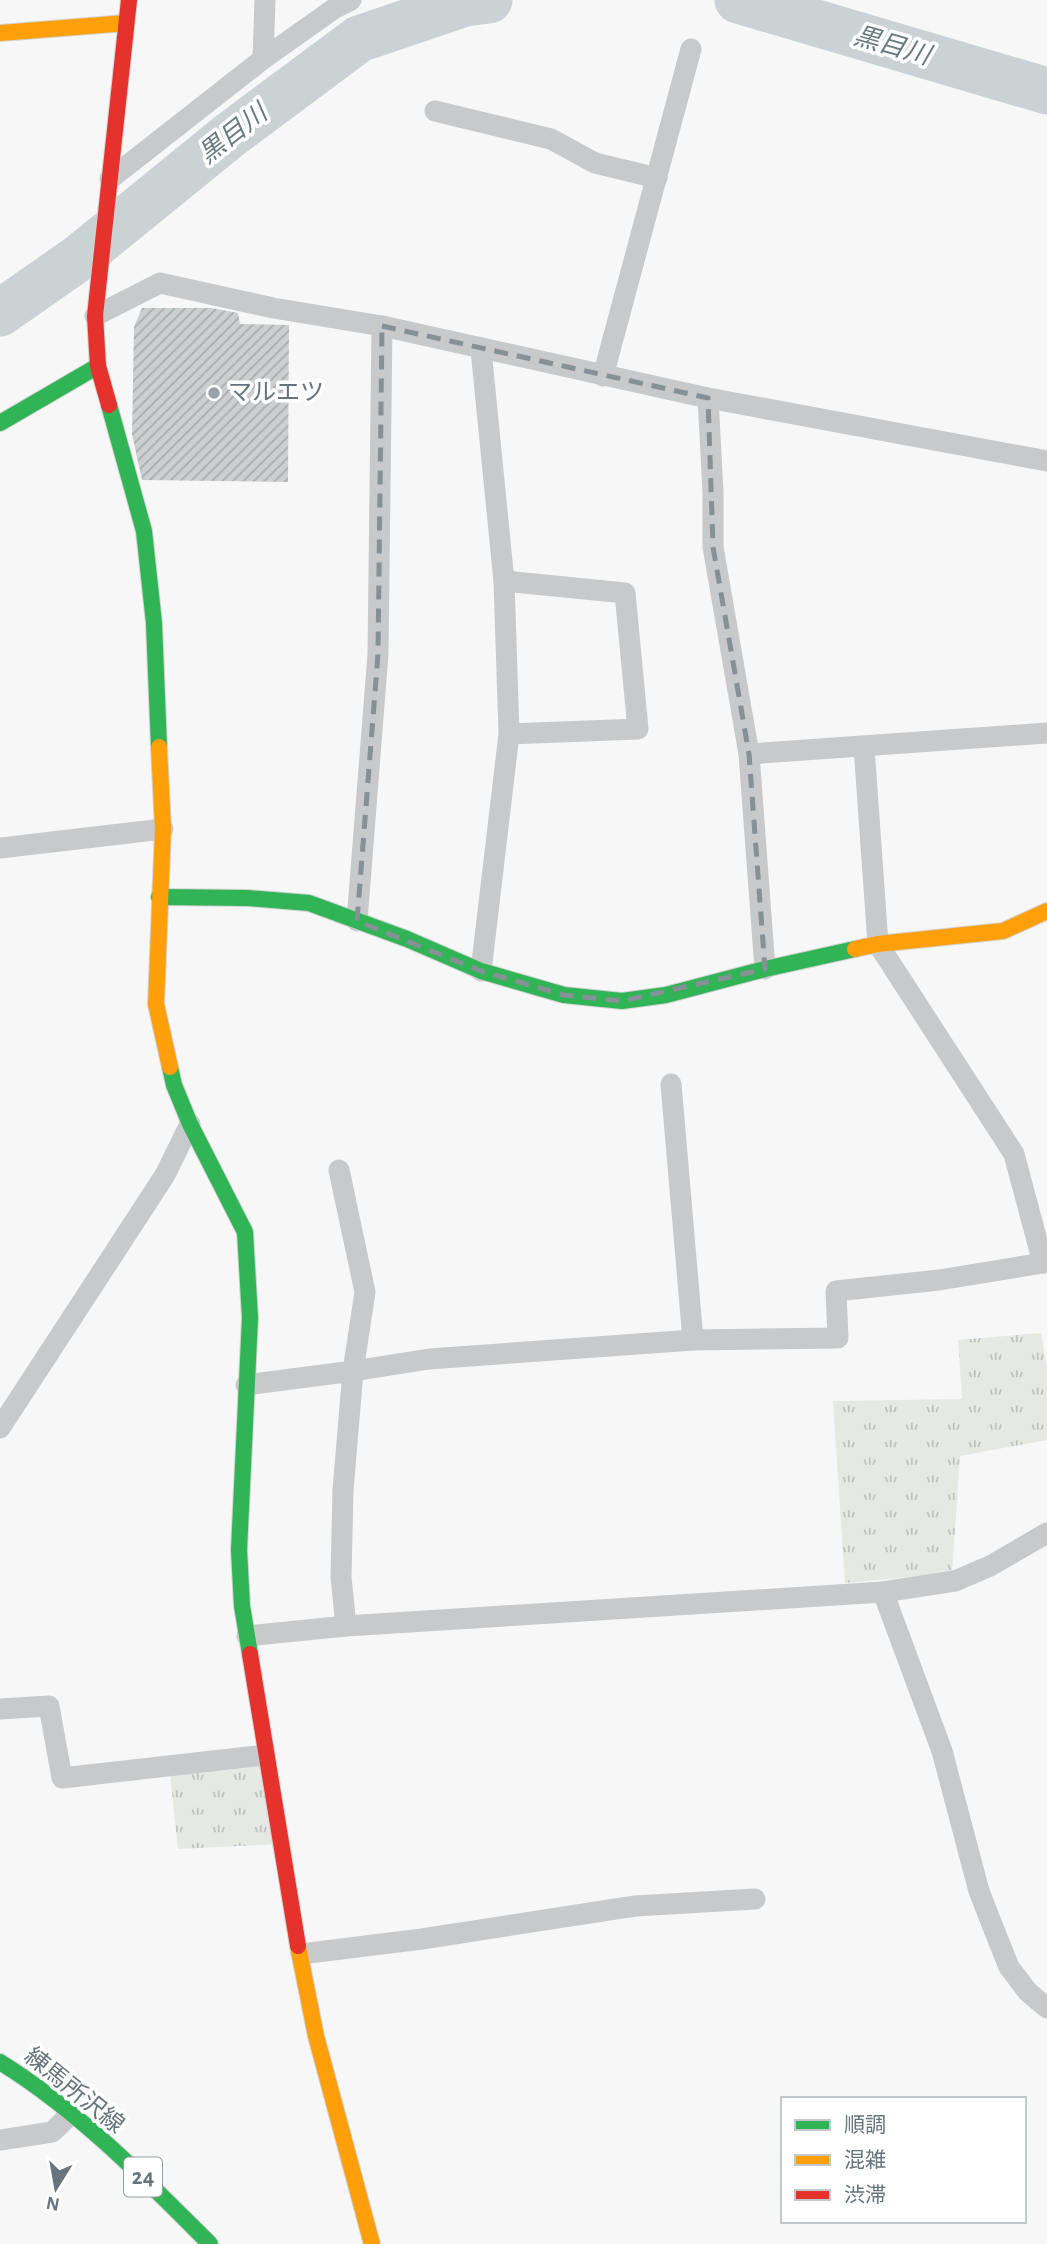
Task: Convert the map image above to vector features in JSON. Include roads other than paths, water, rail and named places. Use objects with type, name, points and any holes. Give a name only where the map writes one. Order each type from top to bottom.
[{"type":"street","points":[[129,0],[96,308],[98,366],[144,531],[154,623],[163,829],[156,1004],[174,1085],[190,1124],[245,1232],[250,1318],[239,1550],[242,1606],[291,1914],[316,2036],[372,2244]]},
{"type":"street","points":[[263,59],[265,0]]},
{"type":"street","points":[[110,179],[263,59],[335,8],[351,0]]},
{"type":"street","points":[[0,33],[126,23]]},
{"type":"street","points":[[603,376],[691,49]]},
{"type":"street","points":[[435,111],[551,139],[595,163],[657,178]]},
{"type":"street","points":[[96,308],[160,283],[273,308],[382,326],[708,398],[1047,461]]},
{"type":"street","points":[[357,921],[377,667],[382,326]]},
{"type":"street","points":[[481,350],[504,581],[509,734],[481,971]]},
{"type":"street","points":[[0,423],[98,366]]},
{"type":"street","points":[[708,398],[713,547],[749,754],[765,969]]},
{"type":"street","points":[[504,581],[625,593],[638,729],[509,734]]},
{"type":"street","points":[[749,754],[1047,733]]},
{"type":"street","points":[[247,1385],[429,1359],[692,1340],[838,1338],[836,1290],[939,1280],[1045,1263],[1014,1154],[878,944],[864,747]]},
{"type":"street","points":[[0,848],[163,829]]},
{"type":"street","points":[[159,897],[248,898],[309,903],[407,939],[481,971],[564,995],[622,1001],[666,995],[765,969],[878,944],[1003,931],[1047,911]]},
{"type":"street","points":[[671,1084],[692,1340]]},
{"type":"street","points":[[0,1428],[165,1175],[190,1124]]},
{"type":"street","points":[[339,1170],[365,1292],[353,1371],[343,1489],[341,1577],[346,1626]]},
{"type":"street","points":[[247,1636],[346,1626],[883,1592],[954,1581],[990,1566],[1047,1532]]},
{"type":"street","points":[[883,1592],[942,1751],[979,1891],[993,1927],[1009,1967],[1028,1992],[1047,2008]]},
{"type":"street","points":[[0,1709],[49,1706],[62,1778],[265,1755]]},
{"type":"street","points":[[301,1954],[422,1939],[635,1906],[755,1899]]},
{"type":"street","name":"練馬所沢線","points":[[0,2062],[34,2083],[142,2176],[210,2244]]},
{"type":"street","points":[[0,2140],[52,2132],[70,2115]]},
{"type":"waterway","name":"黒目川","points":[[0,313],[80,257],[230,135],[359,39],[465,3],[489,0]]},
{"type":"waterway","name":"黒目川","points":[[738,0],[1047,91]]},
{"type":"place","name":"マルエツ","points":[[214,393]]}]
